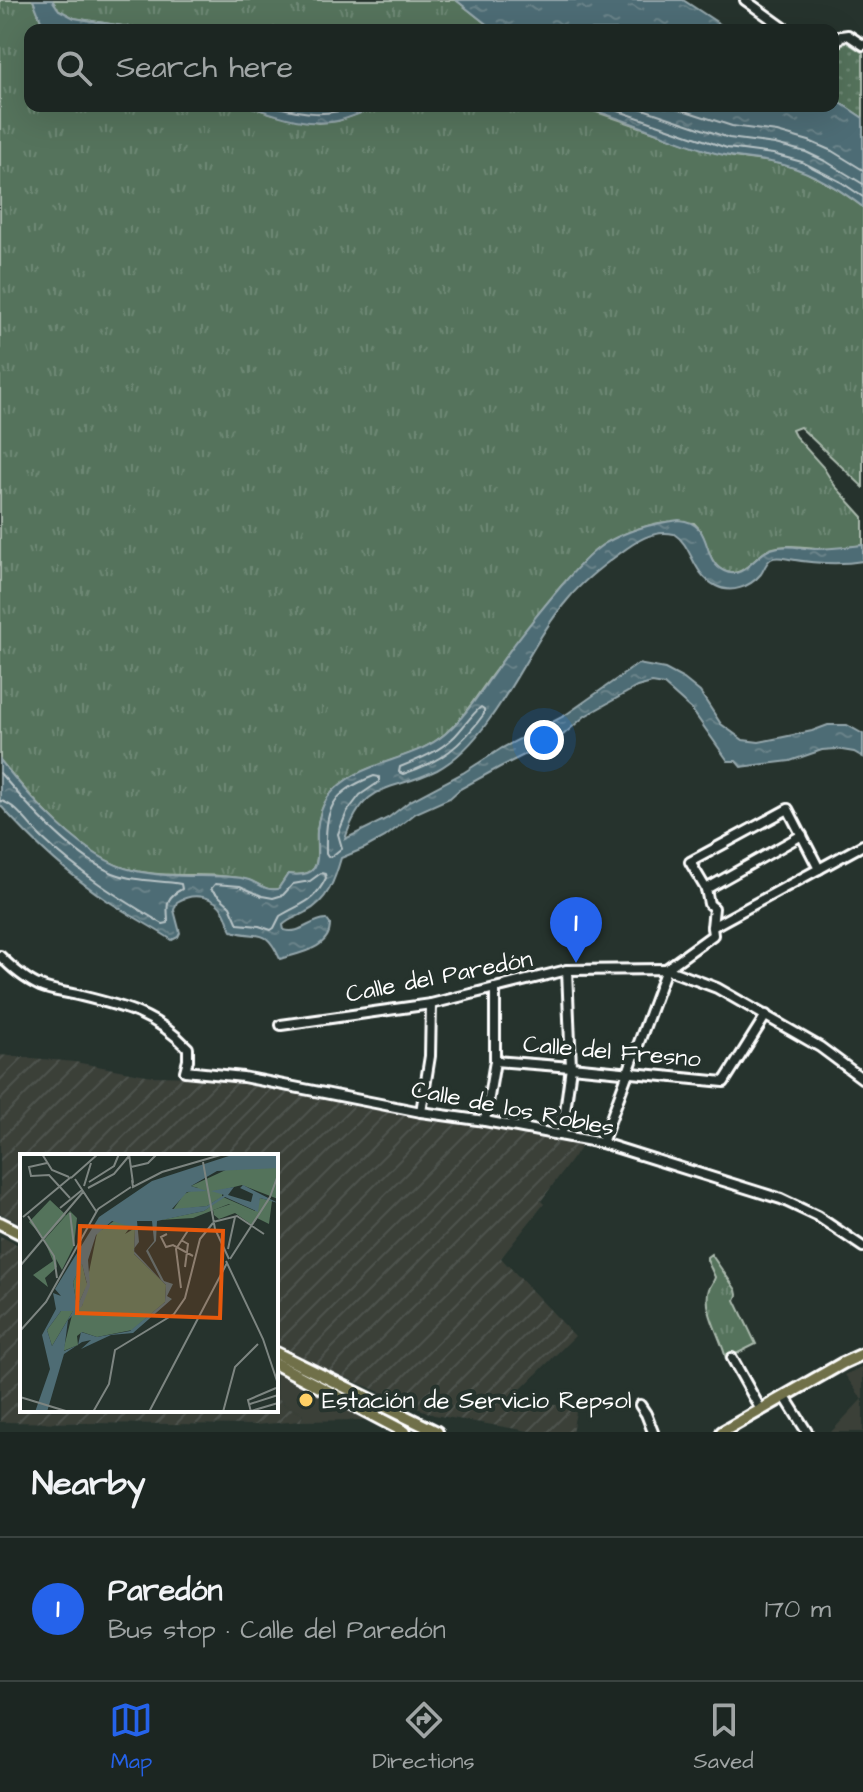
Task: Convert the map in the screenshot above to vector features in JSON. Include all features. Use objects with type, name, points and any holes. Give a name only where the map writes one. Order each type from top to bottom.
[{"type":"main road","points":[[0,1223],[20,1233]]},
{"type":"main road","points":[[278,1354],[438,1432]]},
{"type":"main road","points":[[722,1432],[863,1354]]},
{"type":"main road","points":[[278,1365],[405,1432]]},
{"type":"street","points":[[745,0],[779,24]]},
{"type":"street","points":[[839,39],[848,35],[863,45]]},
{"type":"street","points":[[602,1143],[666,969],[713,935],[714,908],[709,904],[706,889],[690,862],[788,809],[819,869]]},
{"type":"street","points":[[706,889],[802,835]]},
{"type":"street","points":[[712,927],[863,845]]},
{"type":"street","name":"Calle de los Robles","points":[[0,956],[17,973],[42,987],[121,1006],[147,1016],[188,1048],[185,1071],[243,1077],[602,1143],[781,1199],[817,1216],[863,1247]]},
{"type":"street","name":"Calle del Paredón","points":[[281,1025],[431,1004],[567,970],[666,969],[717,988],[766,1015],[820,1047],[863,1079]]},
{"type":"street","points":[[562,1134],[571,1067],[567,970]]},
{"type":"street","points":[[485,1121],[495,1061],[495,988]]},
{"type":"street","points":[[421,1112],[430,1056],[431,1004]]},
{"type":"street","name":"Calle del Fresno","points":[[495,1061],[724,1082],[766,1015]]},
{"type":"street","points":[[732,1358],[761,1410]]},
{"type":"street","points":[[785,1397],[807,1432]]},
{"type":"street","points":[[640,1405],[653,1432]]},
{"type":"shaded area","points":[[0,1055],[75,1062],[152,1076],[211,1077],[583,1144],[541,1201],[544,1204],[501,1258],[575,1336],[518,1392],[576,1412],[572,1432],[534,1432],[434,1415],[278,1349],[278,1154],[20,1154],[20,1223],[0,1213]]},
{"type":"shaded area","points":[[0,1236],[20,1246],[20,1412],[278,1412],[278,1397],[285,1405],[303,1414],[301,1421],[254,1425],[0,1422]]},
{"type":"shaded area","points":[[863,1366],[863,1432],[831,1432],[862,1399],[845,1375]]},
{"type":"shaded area","name":"Estación de Servicio Repsol","points":[[278,1373],[363,1416],[365,1420],[301,1421],[303,1414],[285,1405],[278,1397]]},
{"type":"green space","points":[[0,0],[33,0],[43,24],[24,24],[24,112],[267,112],[318,123],[338,121],[363,112],[596,112],[710,151],[800,169],[838,189],[863,207],[863,487],[800,427],[792,430],[863,517],[863,545],[832,549],[777,547],[764,552],[742,570],[729,573],[713,561],[694,523],[653,524],[607,542],[562,585],[449,731],[428,746],[353,776],[329,796],[318,822],[316,864],[308,873],[288,874],[278,889],[268,889],[231,877],[169,875],[114,864],[95,854],[59,825],[0,760]]},
{"type":"green space","points":[[52,0],[456,0],[486,24],[110,24],[74,18],[59,10]]},
{"type":"green space","points":[[839,37],[863,53],[863,118],[839,102]]},
{"type":"green space","points":[[711,1254],[736,1290],[735,1300],[756,1344],[726,1359],[708,1306],[709,1289],[715,1277],[707,1260]]},
{"type":"water","points":[[33,0],[52,0],[59,10],[74,18],[110,24],[43,24]]},
{"type":"water","points":[[456,0],[683,0],[720,24],[486,24]]},
{"type":"water","points":[[839,102],[863,118],[863,207],[832,186],[799,170],[708,151],[599,112],[839,112]]},
{"type":"water","points":[[269,112],[363,112],[326,122],[292,119]]},
{"type":"water","points":[[679,520],[698,528],[717,566],[731,573],[743,570],[765,552],[782,547],[820,549],[863,545],[863,561],[826,563],[775,558],[769,560],[761,574],[751,582],[740,588],[728,589],[708,581],[685,545],[674,534],[659,533],[638,541],[599,569],[569,598],[547,627],[484,727],[466,748],[437,770],[371,797],[361,806],[345,839],[388,818],[410,801],[564,716],[638,664],[665,669],[684,679],[700,692],[721,724],[743,740],[759,742],[828,725],[847,725],[863,734],[863,757],[854,752],[822,750],[790,761],[741,767],[736,761],[728,761],[692,710],[664,685],[652,683],[637,687],[585,716],[543,750],[500,767],[450,798],[416,813],[385,837],[341,858],[333,881],[320,902],[283,925],[284,930],[295,931],[326,919],[330,924],[325,939],[312,949],[280,959],[266,938],[232,931],[220,906],[203,897],[190,897],[177,902],[174,910],[180,933],[172,940],[78,880],[37,844],[0,805],[0,760],[59,825],[77,841],[114,864],[156,874],[240,878],[278,889],[288,874],[308,873],[316,864],[320,813],[328,797],[340,785],[368,768],[416,751],[445,734],[471,705],[541,611],[597,549],[631,531]]},
{"type":"place","name":"Paredón","points":[[576,963]]},
{"type":"place","name":"Estación de Servicio Repsol","points":[[306,1400]]}]
